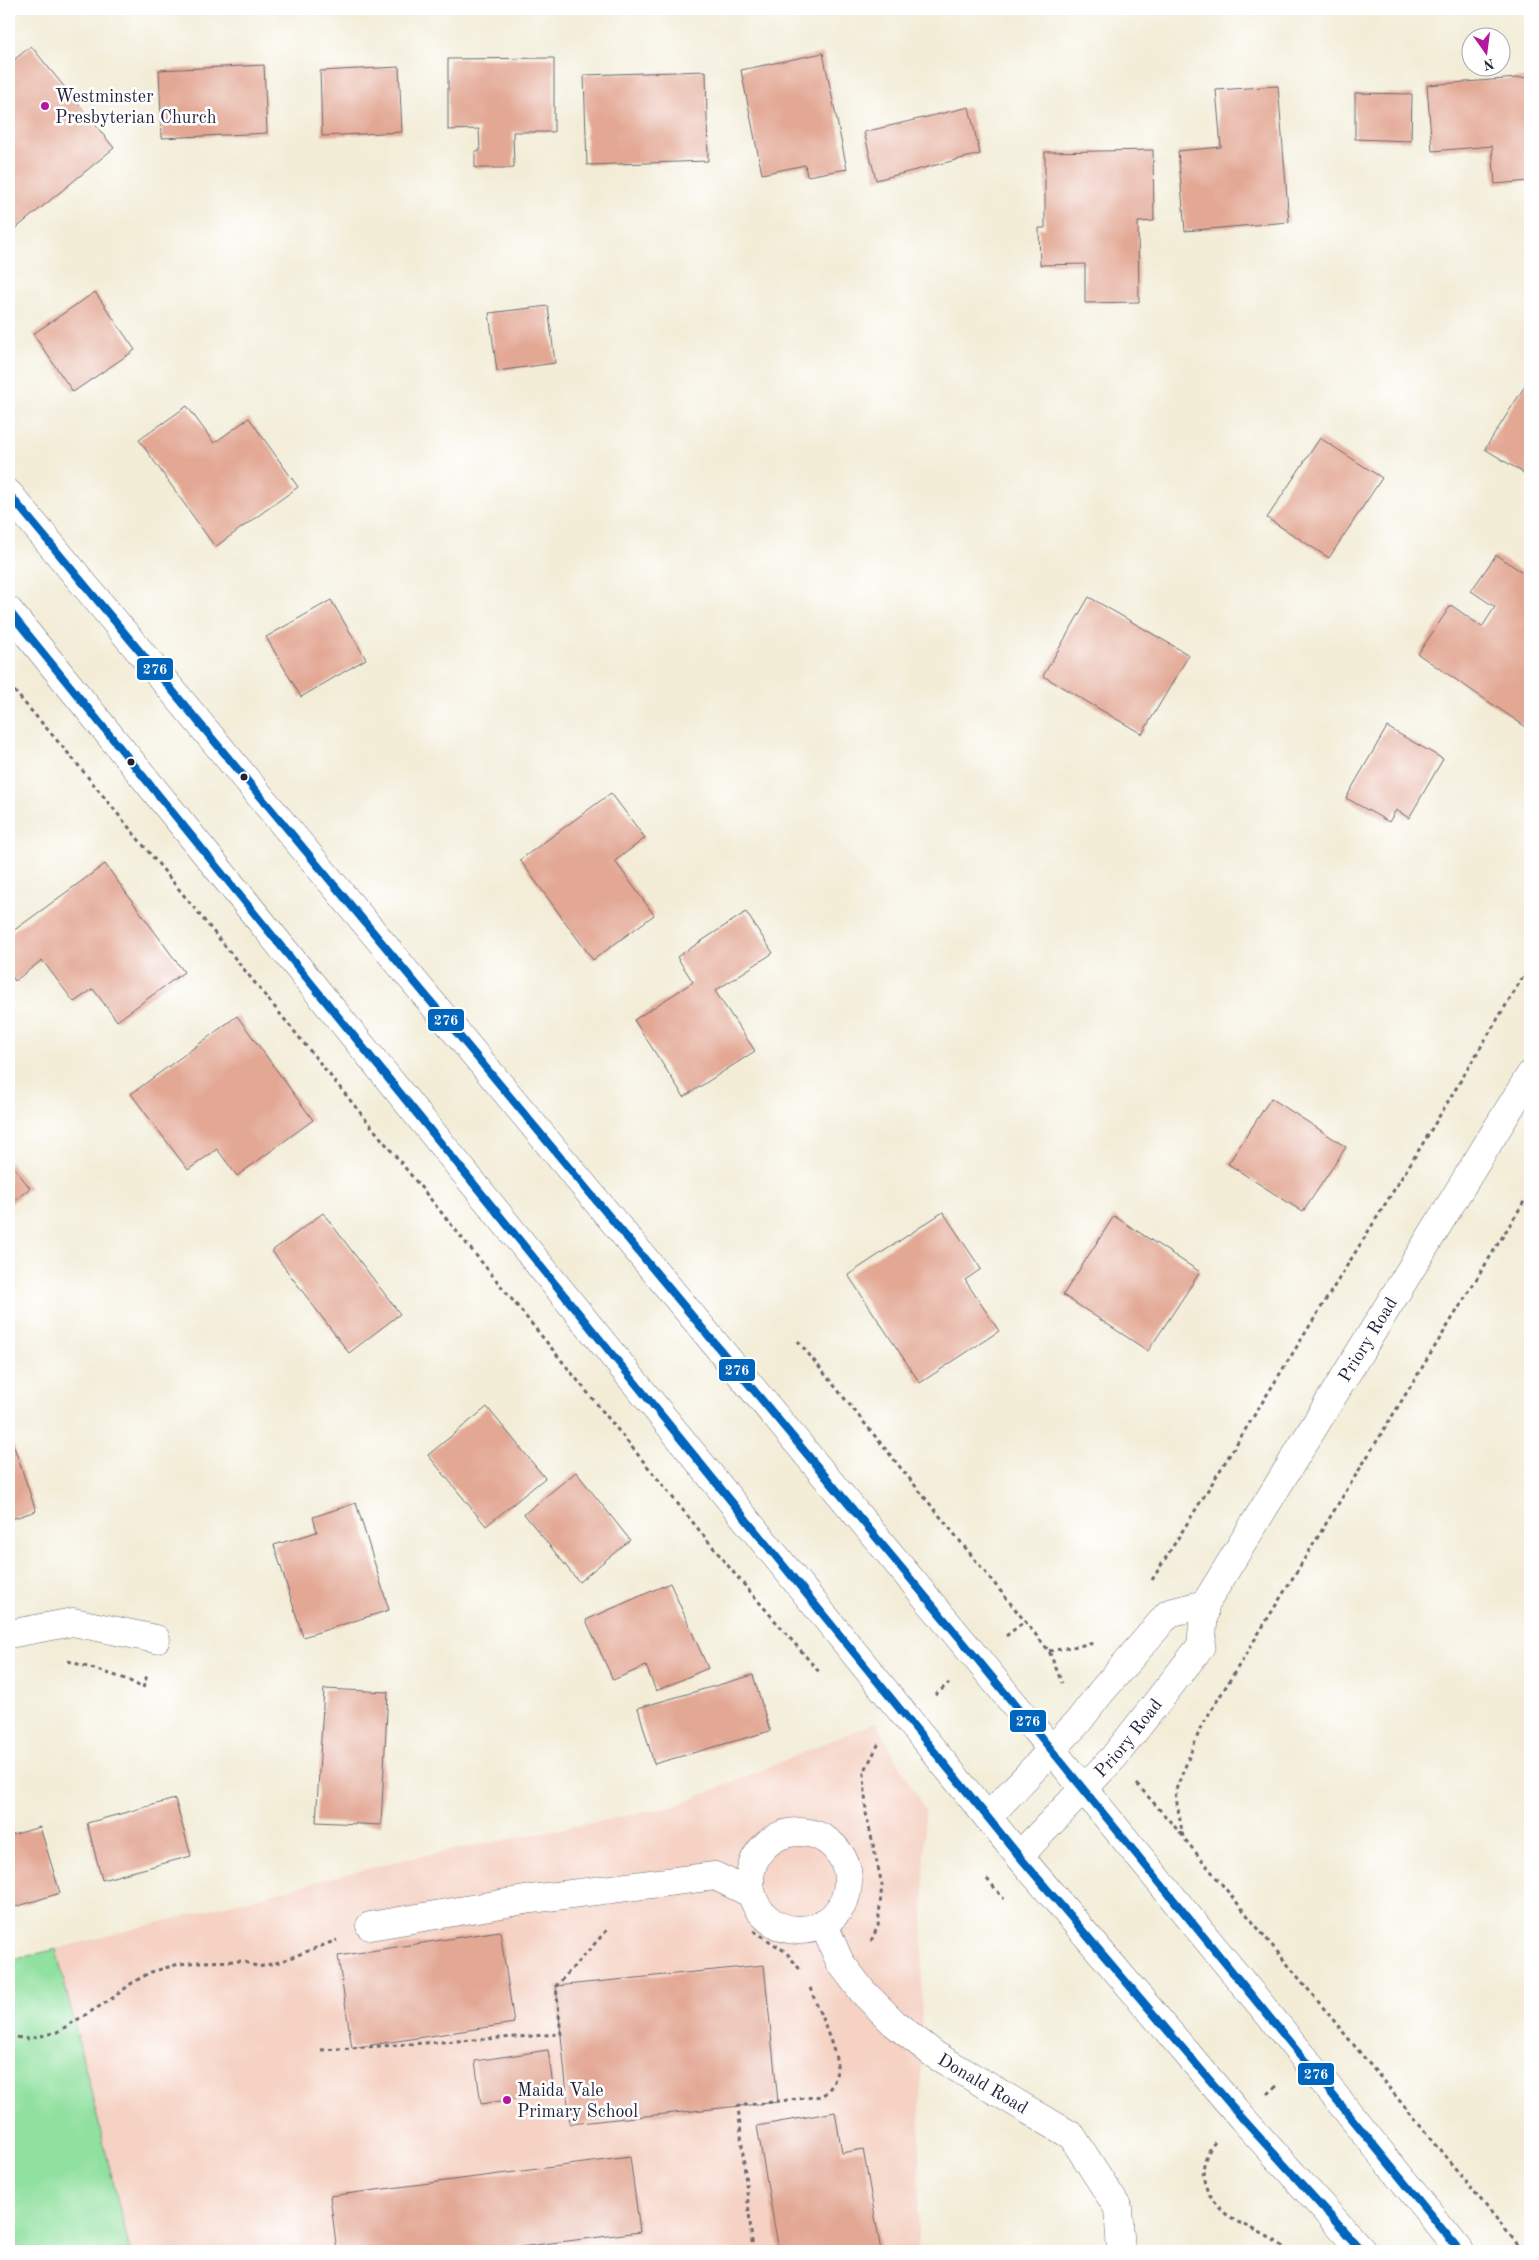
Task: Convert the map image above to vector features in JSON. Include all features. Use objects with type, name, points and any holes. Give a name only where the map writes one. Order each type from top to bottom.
[{"type":"main road","points":[[9,494],[1083,1788],[1460,2251]]},
{"type":"main road","points":[[9,611],[1019,1856],[1242,2118],[1362,2251]]},
{"type":"main road","name":"Priory Road","points":[[1019,1856],[1114,1757],[1201,1646],[1204,1604],[1530,1075]]},
{"type":"main road","points":[[988,1817],[1052,1751],[1169,1613],[1204,1604]]},
{"type":"main road","points":[[9,1634],[73,1622],[156,1639]]},
{"type":"main road","points":[[808,1832],[828,1840],[842,1857],[848,1878],[848,1889],[840,1909],[823,1923],[809,1929],[794,1930],[780,1926],[762,1913],[752,1894],[750,1883],[754,1862],[767,1844],[785,1833],[808,1832]]},
{"type":"main road","points":[[370,1926],[531,1899],[715,1876],[752,1894]]},
{"type":"main road","name":"Donald Road","points":[[823,1923],[840,1962],[863,1992],[894,2023],[935,2055],[1072,2136],[1118,2208],[1121,2251]]},
{"type":"path","points":[[9,685],[80,768],[734,1573],[824,1677]]},
{"type":"path","points":[[1147,1588],[1425,1140],[1530,964]]},
{"type":"path","points":[[1523,2251],[1183,1836],[1175,1792],[1201,1728],[1530,1192]]},
{"type":"path","points":[[798,1341],[1025,1621]]},
{"type":"path","points":[[1049,1651],[1096,1643]]},
{"type":"path","points":[[805,1975],[840,1962],[873,1940],[878,1926],[882,1885],[866,1813],[864,1772],[875,1748],[886,1737]]},
{"type":"path","points":[[321,2050],[561,2034],[556,1986],[615,1921]]},
{"type":"path","points":[[9,2036],[29,2039],[57,2032],[110,2000],[132,1983],[151,1972],[179,1964],[200,1962],[242,1962],[259,1967],[279,1962],[370,1926]]},
{"type":"path","points":[[751,1930],[786,1952],[805,1975],[838,2064],[835,2079],[830,2090],[822,2096],[738,2106],[753,2251]]},
{"type":"path","points":[[1218,2138],[1206,2153],[1202,2167],[1204,2182],[1210,2196],[1231,2219],[1262,2233],[1289,2251]]},
{"type":"shaded area","name":"Maida Vale Primary School","points":[[876,1722],[925,1810],[918,2251],[130,2251],[56,1949],[397,1861],[672,1807]]},
{"type":"green space","points":[[56,1949],[130,2251],[9,2251],[9,1961]]},
{"type":"building","name":"Westminster Presbyterian Church","points":[[31,46],[114,148],[9,234],[9,64]]},
{"type":"building","points":[[823,53],[847,169],[807,176],[805,165],[762,174],[741,70]]},
{"type":"building","points":[[554,58],[554,132],[513,132],[514,168],[475,168],[475,151],[480,151],[479,129],[448,130],[448,59]]},
{"type":"building","points":[[264,65],[267,133],[162,138],[159,70]]},
{"type":"building","points":[[399,67],[402,132],[322,136],[320,71]]},
{"type":"building","points":[[706,71],[708,161],[587,165],[584,75]]},
{"type":"building","points":[[1530,77],[1530,181],[1495,184],[1492,146],[1432,151],[1427,85]]},
{"type":"building","points":[[1278,86],[1289,222],[1185,231],[1178,151],[1221,147],[1216,90]]},
{"type":"building","points":[[1355,93],[1412,94],[1411,141],[1355,139]]},
{"type":"building","points":[[969,107],[980,154],[876,180],[864,132]]},
{"type":"building","points":[[1153,150],[1154,221],[1138,222],[1139,302],[1085,303],[1085,264],[1040,265],[1039,228],[1045,228],[1045,152]]},
{"type":"building","points":[[95,292],[135,350],[73,392],[33,334]]},
{"type":"building","points":[[548,306],[555,363],[497,371],[489,313]]},
{"type":"building","points":[[1525,386],[1530,389],[1530,477],[1485,449]]},
{"type":"building","points":[[187,406],[214,443],[249,418],[298,487],[215,547],[139,440]]},
{"type":"building","points":[[1320,438],[1382,478],[1329,558],[1267,518]]},
{"type":"building","points":[[1496,555],[1530,577],[1530,721],[1526,727],[1418,654],[1451,605],[1482,627],[1495,607],[1471,591]]},
{"type":"building","points":[[1089,597],[1189,655],[1142,734],[1043,676]]},
{"type":"building","points":[[331,600],[366,659],[301,697],[266,637]]},
{"type":"building","points":[[1387,727],[1443,759],[1409,818],[1396,810],[1389,822],[1346,798]]},
{"type":"building","points":[[611,793],[645,838],[615,861],[654,915],[593,960],[520,860]]},
{"type":"building","points":[[105,864],[184,972],[117,1021],[93,989],[74,1002],[42,960],[15,981],[9,973],[9,934]]},
{"type":"building","points":[[746,912],[773,953],[715,991],[755,1051],[684,1097],[634,1020],[693,982],[677,957]]},
{"type":"building","points":[[237,1016],[313,1120],[237,1176],[217,1149],[188,1170],[131,1094]]},
{"type":"building","points":[[1271,1098],[1346,1147],[1303,1212],[1228,1164]]},
{"type":"building","points":[[9,1161],[30,1188],[9,1205]]},
{"type":"building","points":[[943,1212],[981,1269],[965,1280],[999,1331],[920,1383],[848,1275]]},
{"type":"building","points":[[323,1213],[400,1314],[349,1353],[272,1251]]},
{"type":"building","points":[[1114,1216],[1200,1272],[1148,1351],[1063,1295]]},
{"type":"building","points":[[487,1407],[545,1478],[486,1526],[428,1455]]},
{"type":"building","points":[[9,1432],[36,1511],[9,1520]]},
{"type":"building","points":[[576,1472],[630,1540],[579,1582],[524,1514]]},
{"type":"building","points":[[356,1503],[389,1610],[303,1637],[274,1545],[317,1532],[313,1517]]},
{"type":"building","points":[[670,1583],[708,1668],[656,1691],[646,1666],[613,1680],[586,1620]]},
{"type":"building","points":[[753,1675],[770,1731],[654,1764],[638,1708]]},
{"type":"building","points":[[324,1689],[388,1692],[381,1825],[316,1822]]},
{"type":"building","points":[[175,1799],[191,1856],[102,1880],[87,1823]]},
{"type":"building","points":[[40,1827],[60,1893],[9,1909],[9,1836]]},
{"type":"building","points":[[500,1931],[514,2023],[352,2048],[338,1956]]},
{"type":"building","points":[[764,1965],[778,2102],[570,2124],[556,1986]]},
{"type":"building","points":[[548,2050],[554,2093],[481,2104],[475,2061]]},
{"type":"building","points":[[835,2112],[842,2153],[863,2149],[881,2251],[779,2251],[757,2126]]},
{"type":"building","points":[[630,2157],[640,2232],[487,2251],[337,2251],[330,2196]]},
{"type":"transit line","name":"276","points":[[9,494],[978,1660],[1460,2251]]},
{"type":"transit line","name":"276","points":[[9,611],[1019,1856],[1242,2118],[1362,2251]]},
{"type":"place","name":"Westminster Presbyterian Church","points":[[45,106]]},
{"type":"place","name":"Maida Vale Primary School","points":[[507,2100]]}]
